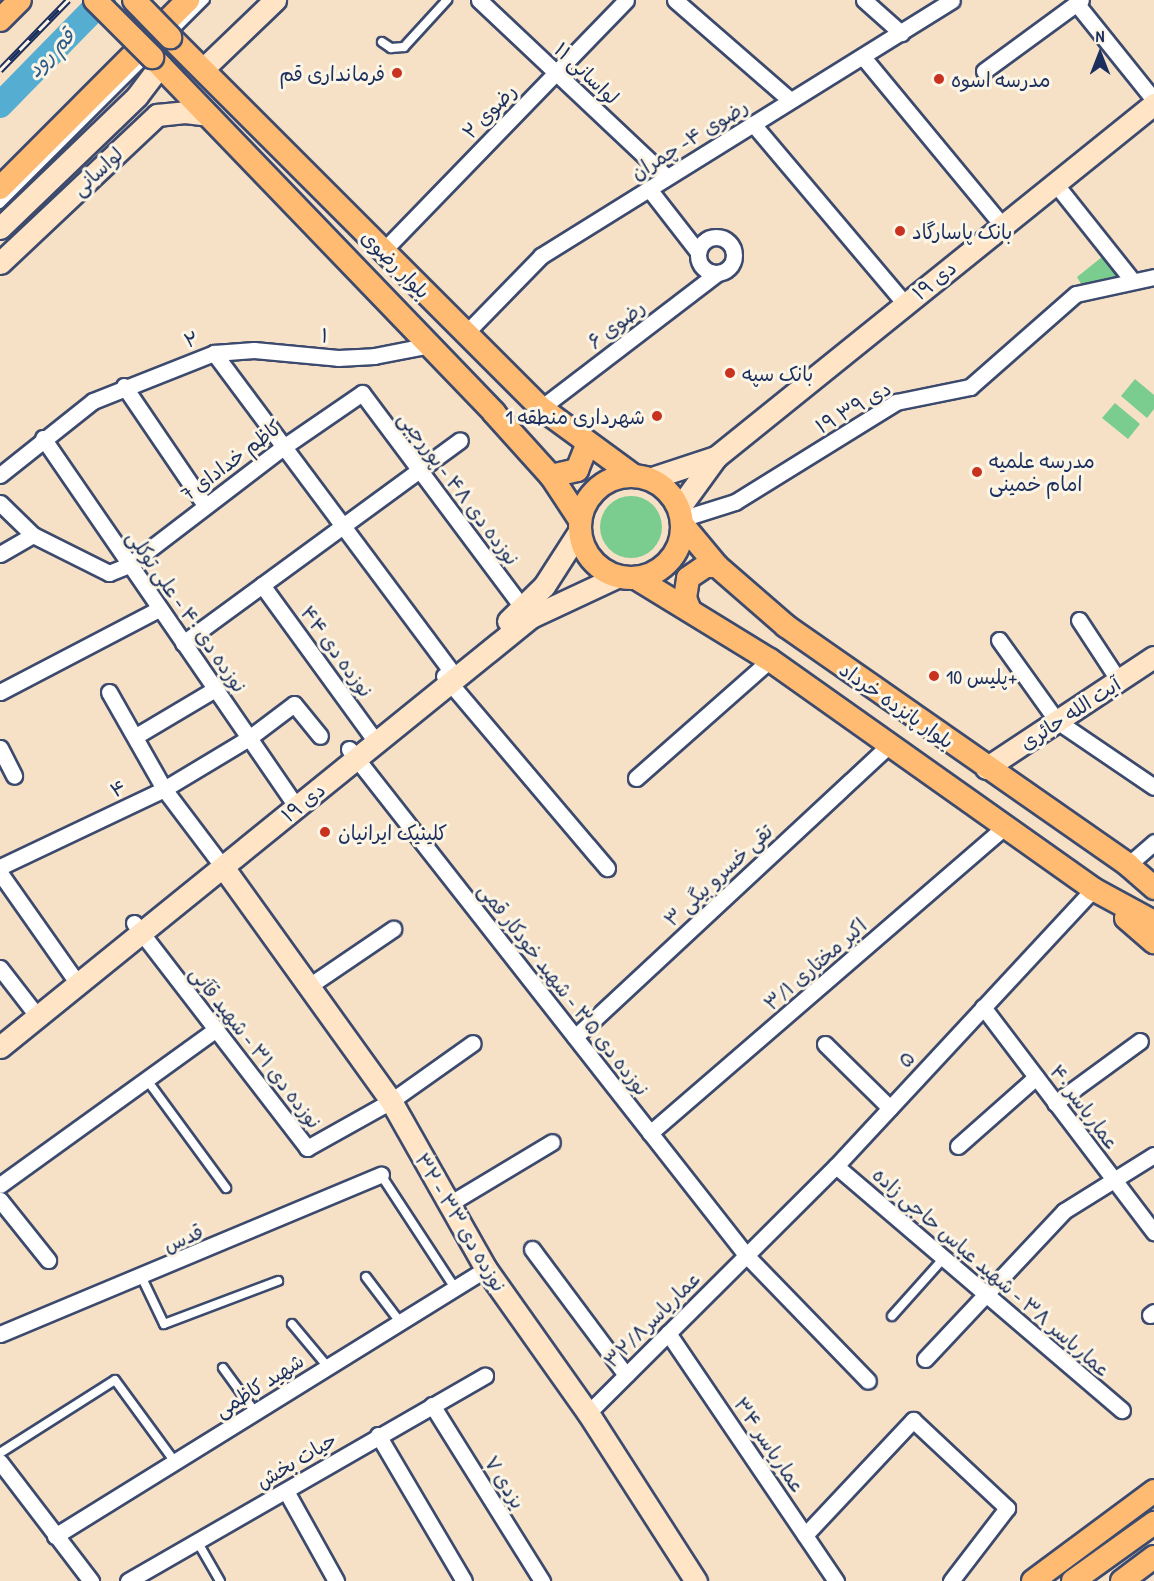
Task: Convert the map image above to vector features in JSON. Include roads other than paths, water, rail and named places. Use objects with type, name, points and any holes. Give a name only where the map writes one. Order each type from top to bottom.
[{"type":"main road","points":[[0,20],[20,0]]},
{"type":"main road","name":"بلوار رضوی","points":[[95,0],[430,345],[551,476],[580,525]]},
{"type":"main road","name":"بلوار رضوی","points":[[134,0],[465,334],[542,408],[587,445],[642,477]]},
{"type":"main road","points":[[0,188],[189,0]]},
{"type":"main road","points":[[202,69],[275,0]]},
{"type":"main road","name":"لواسانی","points":[[0,228],[137,96],[156,61]]},
{"type":"main road","points":[[137,96],[152,94],[158,100],[157,115],[184,112],[208,115]]},
{"type":"main road","name":"۱۹ دی","points":[[716,457],[1154,102]]},
{"type":"main road","name":"لواسانی","points":[[0,263],[157,115]]},
{"type":"main road","points":[[551,476],[577,470],[587,445]]},
{"type":"main road","points":[[716,457],[681,517],[681,540],[669,560],[651,574],[627,577],[600,567],[586,551],[580,525],[586,502],[598,487],[615,478],[642,477],[716,457]]},
{"type":"main road","points":[[642,477],[662,485],[681,517]]},
{"type":"main road","name":"بلوار پانزده خرداد","points":[[681,517],[717,566],[786,626],[986,768],[1128,865],[1154,888]]},
{"type":"main road","name":"۱۹ دی","points":[[0,1047],[34,1012],[75,978],[449,676],[524,608],[544,586],[580,525]]},
{"type":"main road","points":[[689,608],[685,598],[688,578],[706,566],[717,566]]},
{"type":"main road","name":"۱۹ دی","points":[[449,676],[531,617],[627,577]]},
{"type":"main road","name":"بلوار پانزده خرداد","points":[[627,577],[689,608],[770,660],[1094,889],[1154,942]]},
{"type":"main road","name":"آیت الله حائری","points":[[986,768],[1154,657]]},
{"type":"main road","name":"۳۲ - نوزده دی ۳۳","points":[[219,862],[392,1101],[486,1269],[588,1413],[696,1581]]},
{"type":"main road","name":"بلوار پانزده خرداد","points":[[1128,865],[1154,877]]},
{"type":"main road","name":"بلوار پانزده خرداد","points":[[1094,889],[1154,922]]},
{"type":"main road","name":"۱۹ دی","points":[[0,1030],[34,1012]]},
{"type":"main road","points":[[1033,1581],[1154,1491]]},
{"type":"main road","points":[[1073,1581],[1154,1523]]},
{"type":"main road","points":[[1122,1581],[1154,1557]]},
{"type":"street","name":"لواسانی ۱۱","points":[[479,0],[667,177]]},
{"type":"street","name":"رضوی ۲","points":[[383,251],[626,0]]},
{"type":"street","points":[[675,0],[790,100]]},
{"type":"street","points":[[864,0],[900,33]]},
{"type":"street","name":"رضوی ۴- چمران","points":[[465,334],[542,256],[952,0]]},
{"type":"street","points":[[984,71],[1078,2],[1154,102]]},
{"type":"street","points":[[863,57],[1002,225]]},
{"type":"street","points":[[753,124],[905,304]]},
{"type":"street","points":[[1053,182],[1132,280]]},
{"type":"street","points":[[649,189],[698,252],[699,263],[716,274],[726,271],[733,263],[730,243],[711,237],[698,252]]},
{"type":"street","name":"رضوی ۶","points":[[542,408],[716,274]]},
{"type":"street","name":"۱۹ دی ۳۹","points":[[681,517],[735,502],[896,402],[970,387],[1076,294],[1154,277]]},
{"type":"street","name":"۱","points":[[214,353],[254,350],[338,358],[374,356],[430,345]]},
{"type":"street","name":"۲","points":[[0,475],[43,438],[93,401],[124,386],[214,353],[449,676],[607,868]]},
{"type":"street","points":[[124,386],[205,506]]},
{"type":"street","name":"7 کاظم خدادای","points":[[129,565],[282,448],[362,393]]},
{"type":"street","name":"نوزده دی ۴۸ - پوررجبی","points":[[362,393],[524,608]]},
{"type":"street","name":"نوزده دی ۴۰ - علی توکلی","points":[[43,438],[294,802]]},
{"type":"street","points":[[183,643],[460,440]]},
{"type":"street","points":[[0,503],[33,535],[109,573],[129,565]]},
{"type":"street","points":[[0,554],[33,535]]},
{"type":"street","name":"نوزده دی ۴۴","points":[[262,585],[374,737]]},
{"type":"street","points":[[0,692],[159,609]]},
{"type":"street","points":[[1079,620],[1119,681]]},
{"type":"street","points":[[999,640],[1057,721],[1154,788]]},
{"type":"street","points":[[636,778],[770,660]]},
{"type":"street","points":[[136,736],[215,689]]},
{"type":"street","points":[[109,692],[164,789],[219,862]]},
{"type":"street","name":"۴","points":[[0,867],[164,789],[249,738],[294,704],[320,736]]},
{"type":"street","name":"۳ تقی خسرو بیگی","points":[[575,1037],[890,744]]},
{"type":"street","points":[[0,748],[14,776]]},
{"type":"street","name":"نوزده دی ۳۵ - شهید خودکار قمی","points":[[353,754],[746,1255],[868,1381]]},
{"type":"street","name":"۳/۱ اکبر مختاری","points":[[650,1133],[1006,826]]},
{"type":"street","points":[[1128,865],[1154,842]]},
{"type":"street","points":[[0,873],[75,978]]},
{"type":"street","name":"۵","points":[[746,1255],[836,1166],[1094,889]]},
{"type":"street","name":"نوزده دی ۳۱ - شهید قآنی","points":[[138,928],[307,1148],[392,1101]]},
{"type":"street","points":[[309,986],[393,929]]},
{"type":"street","points":[[0,968],[34,1012]]},
{"type":"street","name":"عماریاسر ۴۰","points":[[983,1007],[1154,1232]]},
{"type":"street","points":[[0,1185],[216,1029]]},
{"type":"street","points":[[1056,1103],[1140,1041]]},
{"type":"street","points":[[392,1101],[473,1042]]},
{"type":"street","points":[[825,1044],[890,1108]]},
{"type":"street","points":[[958,1146],[1036,1077]]},
{"type":"street","points":[[449,1204],[552,1142]]},
{"type":"street","points":[[925,1359],[1065,1211],[1154,1155]]},
{"type":"street","name":"عماریاسر ۳۸ - شهید عباس حاجی زاده","points":[[836,1166],[1122,1410]]},
{"type":"street","name":"قدس","points":[[0,1334],[142,1278],[381,1175]]},
{"type":"street","points":[[0,1200],[48,1260]]},
{"type":"street","points":[[532,1249],[626,1375]]},
{"type":"street","name":"عماریاسر۳۲/۸","points":[[588,1413],[746,1255]]},
{"type":"street","name":"شهید کاظمی","points":[[54,1536],[486,1269]]},
{"type":"street","name":"عماریاسر ۳۴","points":[[668,1333],[836,1581]]},
{"type":"street","name":"حیات بخش","points":[[128,1581],[286,1491],[378,1434],[485,1376]]},
{"type":"street","name":"یزدی ۷","points":[[432,1405],[542,1581]]},
{"type":"street","points":[[805,1535],[913,1420],[1006,1508],[951,1581]]},
{"type":"street","points":[[378,1434],[464,1581]]},
{"type":"street","points":[[0,1462],[54,1536],[91,1581]]},
{"type":"street","points":[[286,1491],[336,1581]]},
{"type":"lane","points":[[0,204],[205,0]]},
{"type":"lane","points":[[382,42],[391,48],[404,47],[447,0]]},
{"type":"lane","points":[[147,1080],[226,1188]]},
{"type":"lane","points":[[381,1175],[455,1288]]},
{"type":"lane","points":[[892,1316],[944,1258]]},
{"type":"lane","points":[[366,1277],[400,1322]]},
{"type":"lane","points":[[142,1278],[164,1324],[278,1281]]},
{"type":"lane","points":[[292,1324],[328,1367]]},
{"type":"lane","points":[[223,1368],[255,1412]]},
{"type":"lane","points":[[0,1453],[115,1380],[175,1462]]},
{"type":"lane","points":[[197,1540],[220,1581]]},
{"type":"waterway","name":"قم رود","points":[[0,105],[103,0]]},
{"type":"railway","points":[[0,70],[68,0]]},
{"type":"place","name":"فرمانداری قم","points":[[397,73]]},
{"type":"place","name":"مدرسه اسوه","points":[[939,79]]},
{"type":"place","name":"بانک پاسارگاد","points":[[900,231]]},
{"type":"place","name":"بانک سپه","points":[[730,373]]},
{"type":"place","name":"شهرداری منطقه 1","points":[[657,416]]},
{"type":"place","name":"مدرسه علمیه امام خمینی","points":[[977,472]]},
{"type":"place","name":"پلیس 10+","points":[[934,676]]},
{"type":"place","name":"کلینیک ایرانیان","points":[[325,832]]}]
